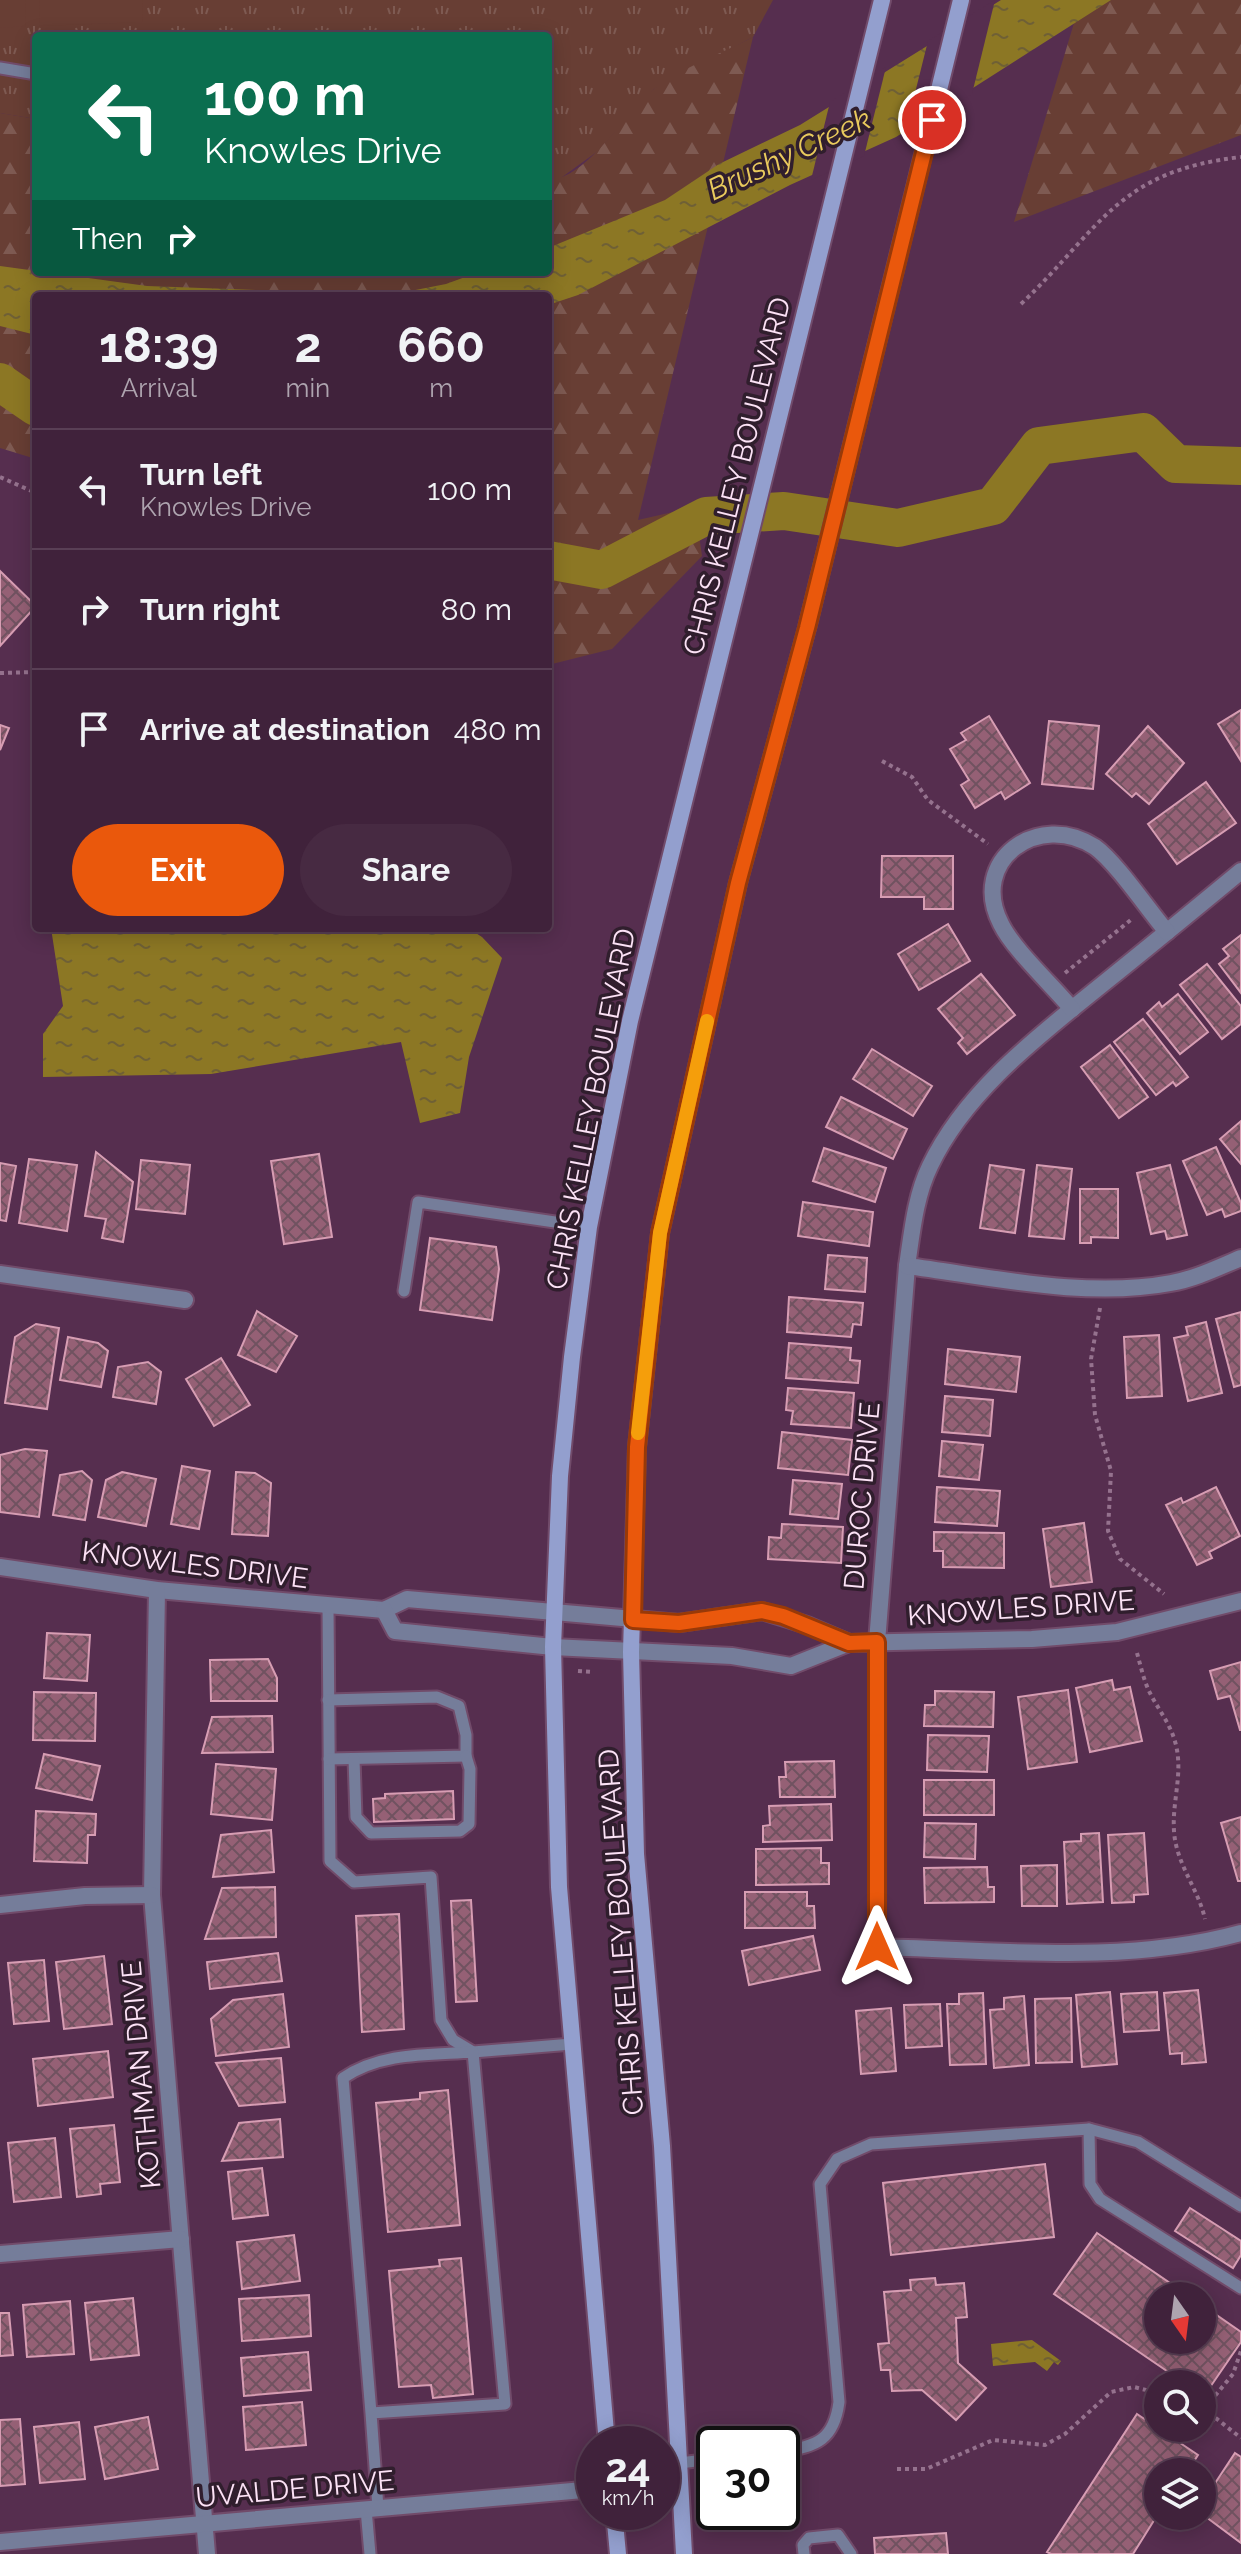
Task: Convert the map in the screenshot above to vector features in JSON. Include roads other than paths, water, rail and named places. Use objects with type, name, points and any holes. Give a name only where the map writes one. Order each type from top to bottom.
[{"type":"main road","name":"CHRIS KELLEY BOULEVARD","points":[[605,2426],[559,1887],[553,1647],[560,1476],[589,1227],[630,1021],[882,0]]},
{"type":"main road","name":"CHRIS KELLEY BOULEVARD","points":[[677,2426],[662,2146],[636,1854],[631,1652],[637,1447],[660,1233],[738,883],[807,628],[961,0]]},
{"type":"main road","name":"CHRIS KELLEY BOULEVARD","points":[[680,2481],[684,2554]]},
{"type":"main road","points":[[616,2530],[618,2554]]},
{"type":"street","points":[[1072,1009],[1001,925],[991,891],[999,865],[1016,844],[1041,834],[1070,834],[1097,849],[1167,932]]},
{"type":"street","name":"DUROC DRIVE","points":[[1241,871],[1072,1009],[987,1085],[951,1128],[929,1168],[914,1216],[907,1266],[877,1642],[877,1947],[1135,1952],[1209,1942],[1241,1933]]},
{"type":"street","points":[[907,1266],[1090,1288],[1134,1288],[1174,1283],[1241,1258]]},
{"type":"street","points":[[0,1274],[185,1300]]},
{"type":"street","name":"KNOWLES DRIVE","points":[[0,1567],[157,1590],[384,1610],[407,1599],[679,1623],[762,1611],[783,1616],[849,1643]]},
{"type":"street","name":"KOTHMAN DRIVE","points":[[157,1590],[152,1895],[207,2554]]},
{"type":"street","name":"KNOWLES DRIVE","points":[[384,1610],[395,1631],[553,1647],[732,1656],[791,1666],[849,1643],[1032,1639],[1117,1632],[1241,1601]]},
{"type":"street","points":[[0,1905],[85,1896],[152,1895]]},
{"type":"street","points":[[0,2254],[181,2239]]},
{"type":"street","name":"UVALDE DRIVE","points":[[0,2542],[576,2491]]},
{"type":"lane","points":[[0,68],[32,73]]},
{"type":"lane","points":[[404,1291],[418,1202],[589,1227]]},
{"type":"lane","points":[[328,1606],[330,1861],[354,1882],[431,1877],[441,2020],[453,2040],[473,2052]]},
{"type":"lane","points":[[328,1700],[437,1697],[459,1706],[470,1769],[469,1824],[460,1831],[371,1833],[356,1817],[354,1759]]},
{"type":"lane","points":[[329,1759],[466,1756]]},
{"type":"lane","points":[[370,2554],[371,2413],[343,2078],[360,2067],[400,2057],[572,2044]]},
{"type":"lane","points":[[371,2413],[505,2404],[473,2052]]},
{"type":"lane","points":[[800,2448],[814,2445],[828,2436],[837,2422],[839,2402],[820,2184],[837,2159],[871,2144],[1089,2129],[1138,2142],[1241,2206]]},
{"type":"lane","points":[[1089,2129],[1090,2184],[1100,2199],[1241,2288]]},
{"type":"lane","points":[[804,2554],[803,2545],[809,2538],[838,2535],[851,2554]]},
{"type":"water","name":"Brushy Creek","points":[[1001,0],[1111,0],[896,137],[790,185],[578,295],[552,304],[552,292],[405,292],[468,276],[552,276],[552,246],[665,200],[719,164],[800,125]]},
{"type":"water","points":[[0,266],[32,270],[32,276],[74,276],[147,286],[309,292],[32,292],[32,334],[0,326]]},
{"type":"water","points":[[52,932],[474,932],[502,958],[469,1057],[460,1113],[420,1123],[401,1042],[211,1074],[43,1077],[43,1034],[63,1006]]},
{"type":"water","points":[[1032,2340],[1061,2361],[1058,2365],[1054,2362],[1047,2371],[1035,2362],[993,2366],[991,2344]]},
{"type":"waterway","points":[[0,382],[32,404]]},
{"type":"waterway","points":[[552,561],[602,570],[706,516],[784,511],[898,528],[993,506],[1039,446],[1143,432],[1176,464],[1241,466]]}]
